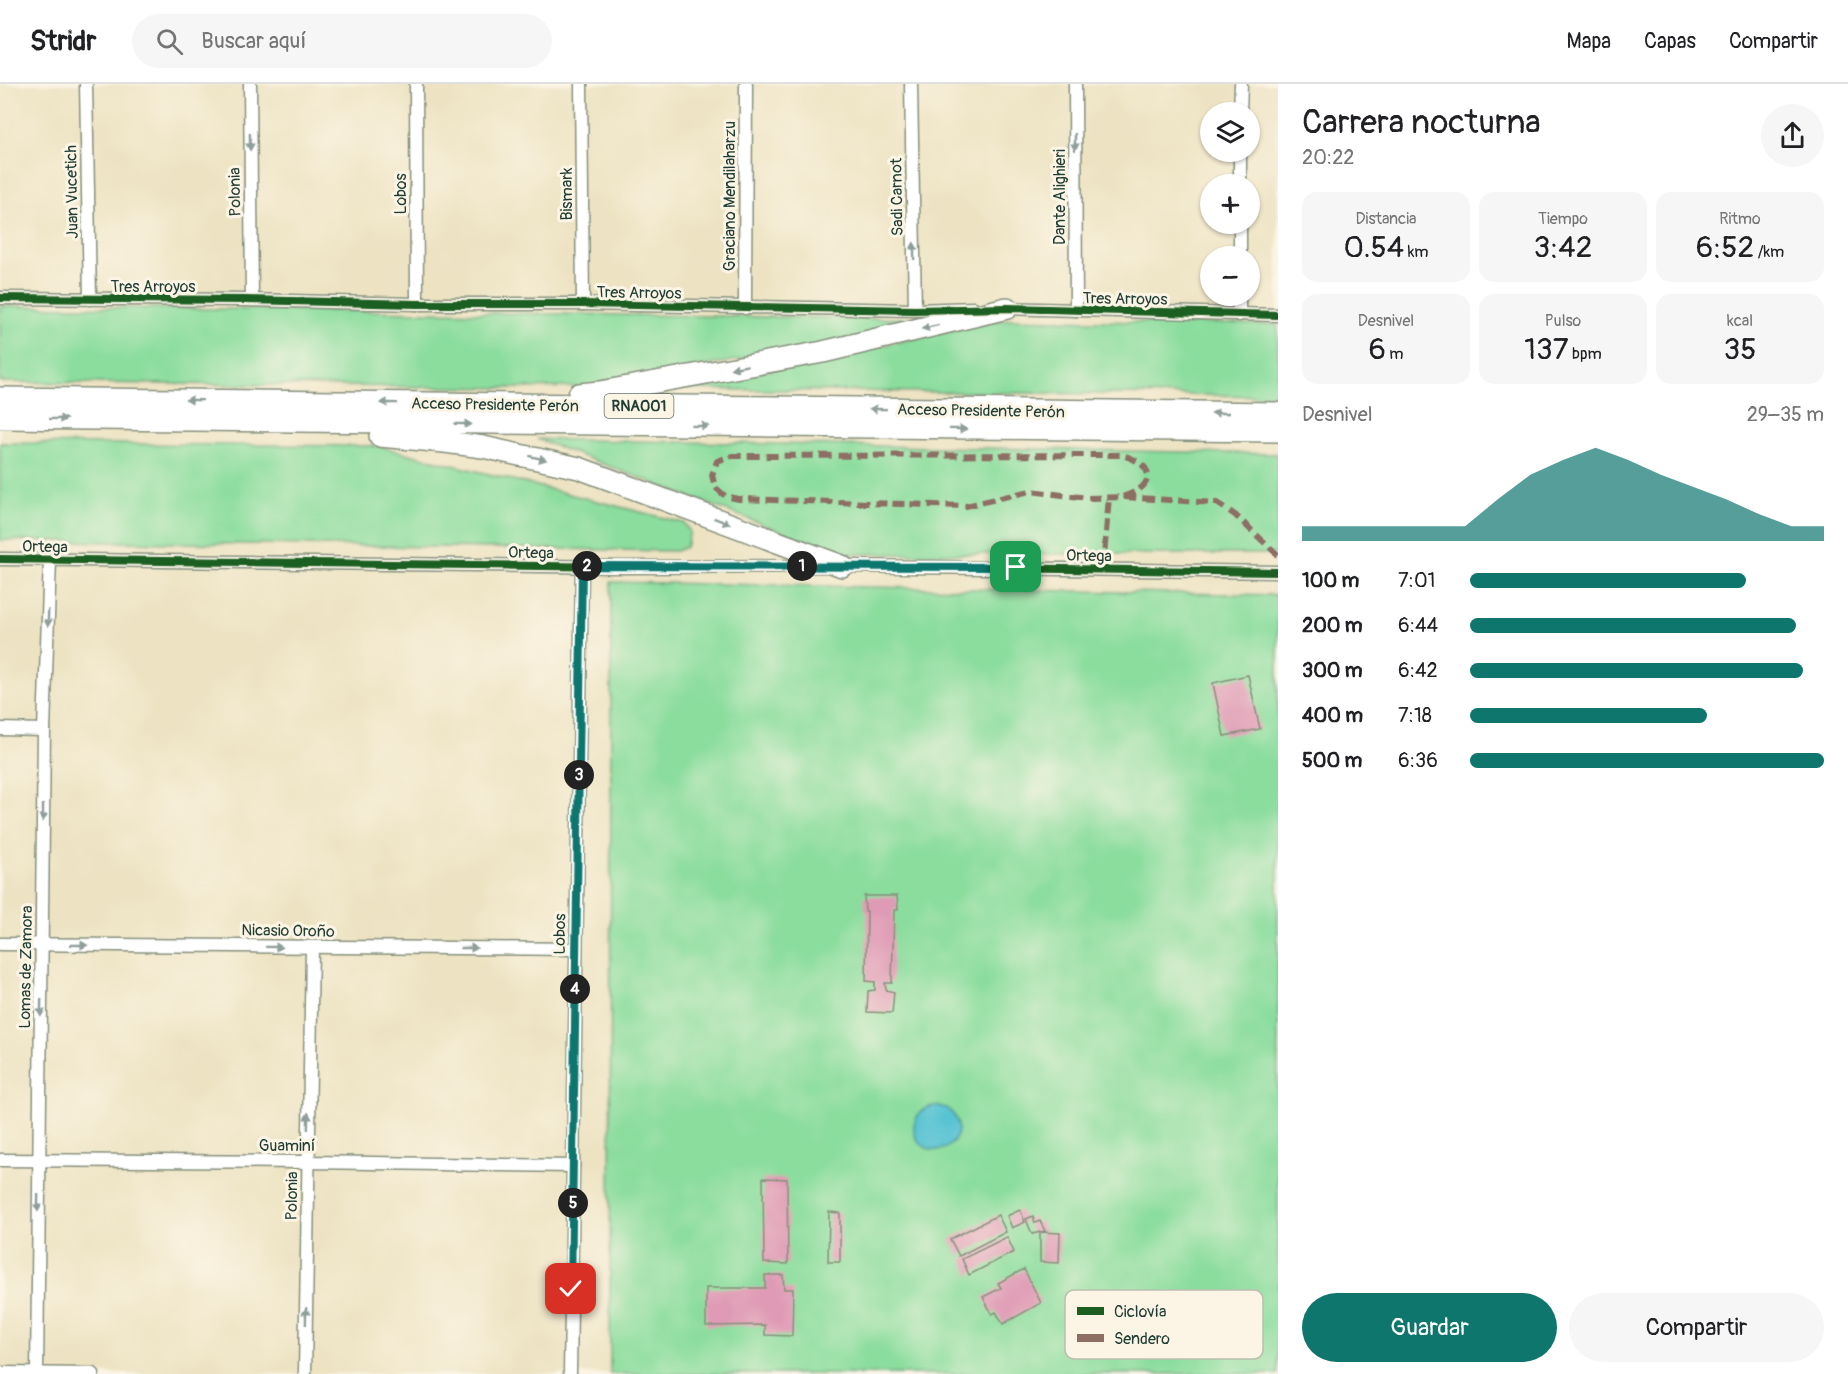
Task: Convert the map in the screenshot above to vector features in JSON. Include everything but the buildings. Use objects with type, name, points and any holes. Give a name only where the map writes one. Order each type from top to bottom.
[{"type":"highway","points":[[432,404],[513,395],[575,395],[600,392],[823,352],[1007,308]]},
{"type":"highway","name":"Acceso Presidente Perón","points":[[0,398],[1278,413]]},
{"type":"highway","name":"Acceso Presidente Perón","points":[[0,418],[1278,431]]},
{"type":"highway","points":[[252,422],[296,433],[390,436],[445,442],[502,451],[560,464],[602,476],[842,566]]},
{"type":"street","name":"Juan Vucetich","points":[[86,84],[90,299]]},
{"type":"street","name":"Polonia","points":[[250,84],[252,300]]},
{"type":"street","name":"Lobos","points":[[416,84],[417,304]]},
{"type":"street","name":"Bismark","points":[[581,84],[583,304]]},
{"type":"street","name":"Graciano Mendilaharzu","points":[[746,84],[746,308]]},
{"type":"street","name":"Sadi Carnot","points":[[911,84],[915,310]]},
{"type":"street","name":"Dante Alighieri","points":[[1075,84],[1076,310]]},
{"type":"street","points":[[1240,84],[1240,102]]},
{"type":"street","name":"Tres Arroyos","points":[[0,298],[915,310],[1007,308],[1278,315]]},
{"type":"street","points":[[1239,306],[1239,315]]},
{"type":"street","name":"Ortega","points":[[0,559],[1278,572]]},
{"type":"street","name":"Lomas de Zamora","points":[[37,1374],[44,730],[50,560]]},
{"type":"street","name":"Lobos","points":[[570,1374],[582,566]]},
{"type":"street","points":[[0,729],[44,730]]},
{"type":"street","name":"Nicasio Oroño","points":[[0,944],[576,949]]},
{"type":"street","name":"Polonia","points":[[305,1374],[312,947]]},
{"type":"street","name":"Guaminí","points":[[0,1160],[573,1166]]},
{"type":"street","points":[[0,1373],[93,1374]]},
{"type":"green space","points":[[0,306],[928,319],[886,334],[584,387],[0,382]]},
{"type":"green space","points":[[1008,319],[1278,325],[1278,396],[685,389],[976,325]]},
{"type":"green space","points":[[537,439],[1278,454],[1278,554],[841,554]]},
{"type":"green space","points":[[0,443],[377,446],[684,523],[690,532],[686,547],[676,551],[0,540]]},
{"type":"green space","points":[[611,582],[1278,595],[1278,1374],[610,1374]]},
{"type":"water","points":[[936,1106],[951,1113],[958,1128],[951,1143],[936,1150],[921,1143],[914,1128],[921,1113]]},
{"type":"marked path","points":[[1123,497],[1142,487],[1148,473],[1142,464],[1120,455],[732,456],[717,461],[712,475],[715,487],[725,496],[739,499],[966,506],[1030,491],[1088,498],[1123,497],[1217,503],[1235,515],[1278,555]]},
{"type":"marked path","points":[[1103,568],[1109,497]]},
{"type":"cycle path","points":[[0,298],[915,310],[1007,308],[1278,315]]},
{"type":"cycle path","points":[[0,559],[1278,572]]},
{"type":"route","points":[[571,1289],[582,566],[1016,567]]}]
